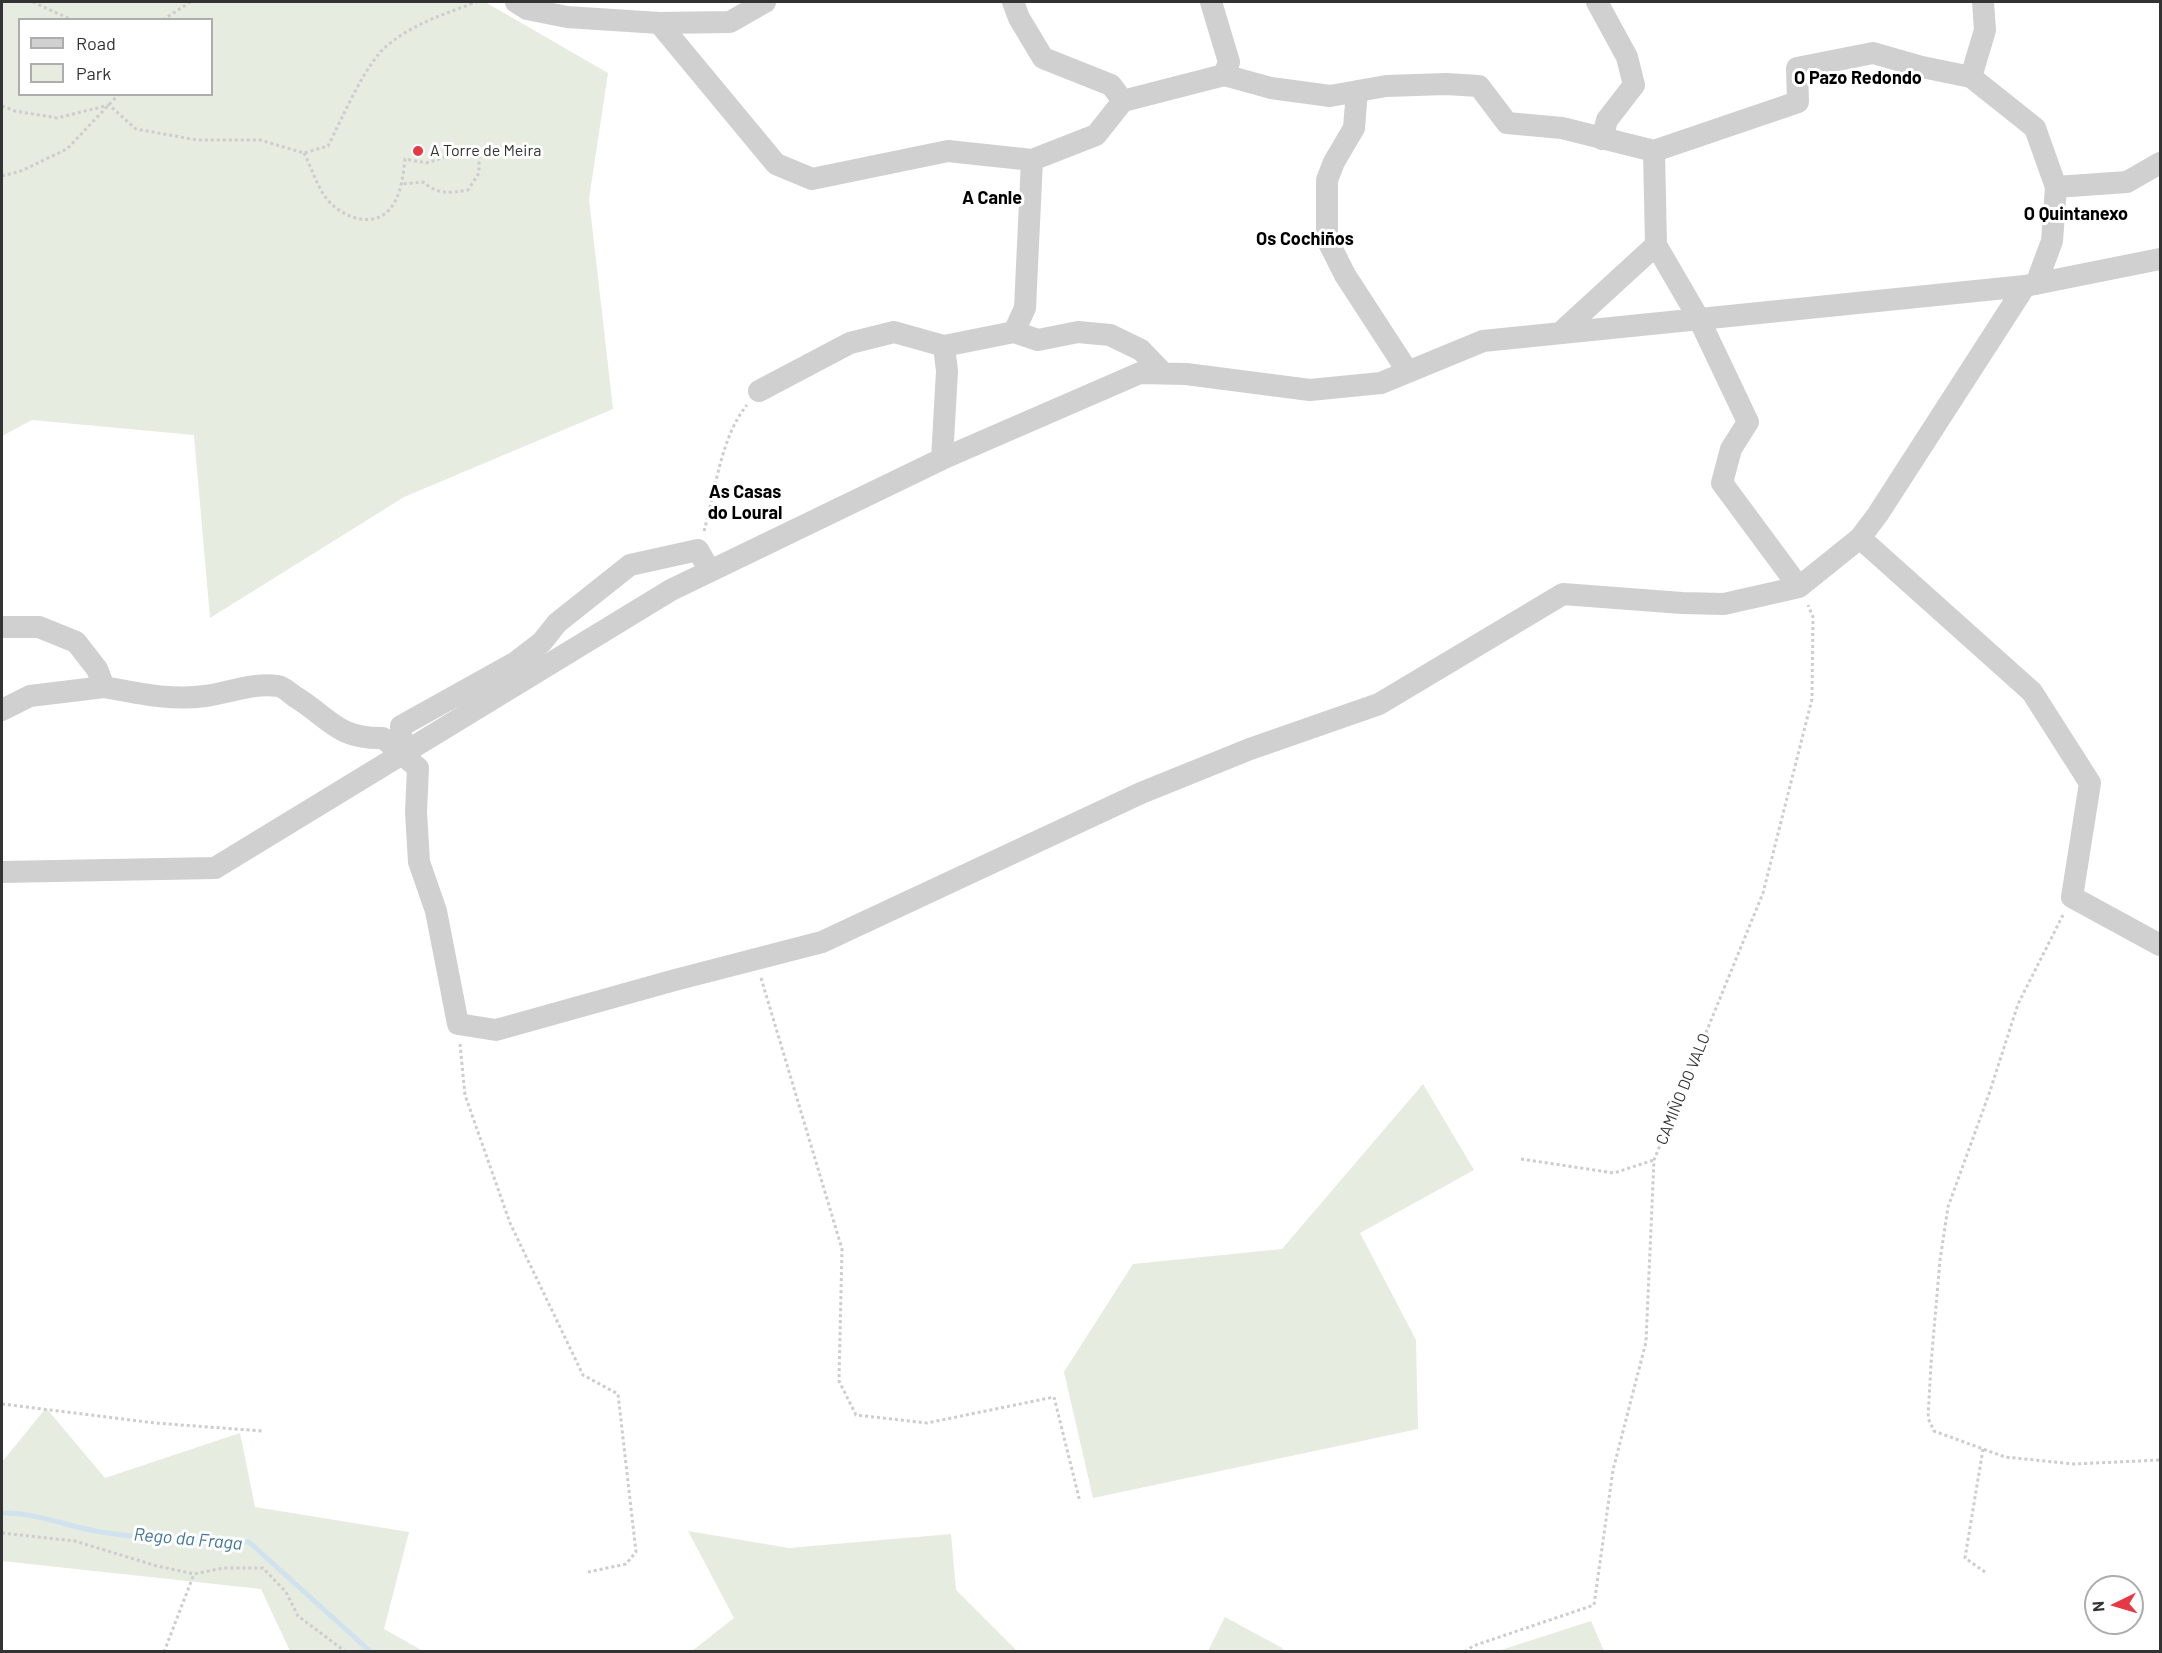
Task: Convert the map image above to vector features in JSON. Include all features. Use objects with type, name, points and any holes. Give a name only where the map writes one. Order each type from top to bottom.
[{"type":"street","points":[[516,2],[527,9],[567,17],[659,24],[730,22],[765,2]]},
{"type":"street","points":[[1013,2],[1018,18],[1043,58],[1111,85],[1123,101]]},
{"type":"street","points":[[1211,2],[1229,62],[1224,75]]},
{"type":"street","points":[[1597,2],[1627,57],[1634,85],[1606,120],[1602,139]]},
{"type":"street","points":[[1971,77],[1985,30],[1983,2]]},
{"type":"street","points":[[2,710],[30,696],[104,687],[160,697],[205,697],[244,687],[279,686],[307,704],[336,728],[363,739],[383,738],[418,768],[416,812],[419,862],[436,911],[458,1024],[496,1030],[822,942],[1141,793],[1250,749],[1378,704],[1563,594],[1724,604],[1799,587],[1860,538],[1878,514],[2031,285],[2052,241],[2056,187],[2035,128],[1971,77],[1922,67],[1873,53],[1797,68],[1798,102],[1654,151],[1562,128],[1507,123],[1479,86],[1446,84],[1386,86],[1330,96],[1270,88],[1224,75],[1123,101],[1096,135],[1032,160],[948,151],[812,179],[776,164],[659,24]]},
{"type":"street","points":[[1357,91],[1354,128],[1334,162],[1327,180],[1327,239],[1345,275],[1408,372]]},
{"type":"street","points":[[1654,151],[1656,244],[1700,319],[1748,422],[1731,449],[1722,483],[1799,587]]},
{"type":"street","points":[[1014,332],[1025,308],[1032,160]]},
{"type":"street","points":[[2056,187],[2127,182],[2160,163]]},
{"type":"street","points":[[1560,333],[1656,244]]},
{"type":"street","points":[[2,872],[215,868],[671,590],[942,459],[1140,373],[1186,374],[1310,390],[1381,383],[1483,341],[2031,285],[2160,259]]},
{"type":"street","points":[[759,391],[850,343],[894,332],[944,346],[1014,332],[1038,340],[1078,332],[1110,335],[1141,350],[1163,374]]},
{"type":"street","points":[[942,459],[947,371],[944,346]]},
{"type":"street","points":[[1860,538],[2032,692],[2090,783],[2072,897],[2160,945]]},
{"type":"street","points":[[401,754],[401,726],[516,662],[542,642],[557,622],[630,565],[698,550],[710,571]]},
{"type":"street","points":[[2,627],[39,627],[76,642],[97,669],[104,687]]},
{"type":"path","points":[[33,2],[68,18]]},
{"type":"path","points":[[166,18],[190,2]]},
{"type":"path","points":[[109,105],[136,129],[197,140],[260,140],[304,153],[328,146],[365,74],[387,45],[423,22],[476,2]]},
{"type":"path","points":[[2,176],[21,171],[67,149],[117,96]]},
{"type":"path","points":[[2,106],[15,111],[57,118],[109,105]]},
{"type":"path","points":[[304,153],[325,196],[344,214],[362,219],[375,218],[388,211],[402,184],[405,159],[426,163],[464,151],[479,158],[479,173],[468,190],[450,193],[434,191],[423,182],[402,184]]},
{"type":"path","points":[[698,550],[723,456],[739,414],[759,391]]},
{"type":"path","name":"CAMIÑO DO VALO","points":[[1465,1652],[1473,1646],[1594,1605],[1613,1470],[1646,1342],[1654,1160],[1766,882],[1812,699],[1813,617],[1799,587]]},
{"type":"path","points":[[2072,897],[2018,1004],[1990,1091],[1948,1207],[1940,1260],[1929,1418],[1934,1431],[2005,1457],[2074,1464],[2160,1460]]},
{"type":"path","points":[[755,959],[842,1249],[839,1381],[856,1414],[927,1423],[1054,1396],[1080,1502]]},
{"type":"path","points":[[458,1024],[465,1095],[510,1223],[583,1375],[618,1394],[636,1552],[626,1564],[588,1572]]},
{"type":"path","points":[[1521,1159],[1614,1173],[1654,1160]]},
{"type":"path","points":[[2,1404],[154,1423],[262,1431]]},
{"type":"path","points":[[1983,1449],[1965,1558],[1985,1572]]},
{"type":"path","points":[[2,1533],[75,1541],[158,1566],[194,1574],[223,1568],[263,1568],[286,1592],[297,1616],[346,1652]]},
{"type":"path","points":[[164,1652],[194,1574]]},
{"type":"green space","points":[[2,2],[485,2],[608,73],[589,199],[613,409],[404,497],[210,618],[194,435],[32,420],[2,436]]},
{"type":"green space","points":[[1423,1084],[1474,1170],[1360,1233],[1416,1340],[1418,1429],[1093,1498],[1064,1372],[1133,1264],[1282,1249]]},
{"type":"green space","points":[[46,1408],[105,1478],[240,1433],[255,1507],[409,1532],[384,1629],[423,1651],[290,1651],[261,1589],[2,1561],[2,1462]]},
{"type":"green space","points":[[688,1531],[789,1548],[951,1534],[956,1590],[1017,1651],[692,1651],[734,1618]]},
{"type":"green space","points":[[1225,1617],[1282,1648],[1284,1651],[1208,1651]]},
{"type":"green space","points":[[1591,1621],[1604,1651],[1498,1651]]},
{"type":"waterway","name":"Rego da Fraga","points":[[2,1513],[39,1517],[89,1530],[120,1535],[175,1540],[249,1542],[371,1652]]},
{"type":"place","name":"A Torre de Meira","points":[[418,151]]},
{"type":"district","name":"O Pazo Redondo","points":[[1858,78]]},
{"type":"district","name":"A Canle","points":[[992,198]]},
{"type":"district","name":"O Quintanexo","points":[[2076,214]]},
{"type":"district","name":"Os Cochiños","points":[[1305,239]]},
{"type":"district","name":"As Casas do Loural","points":[[745,502]]}]
